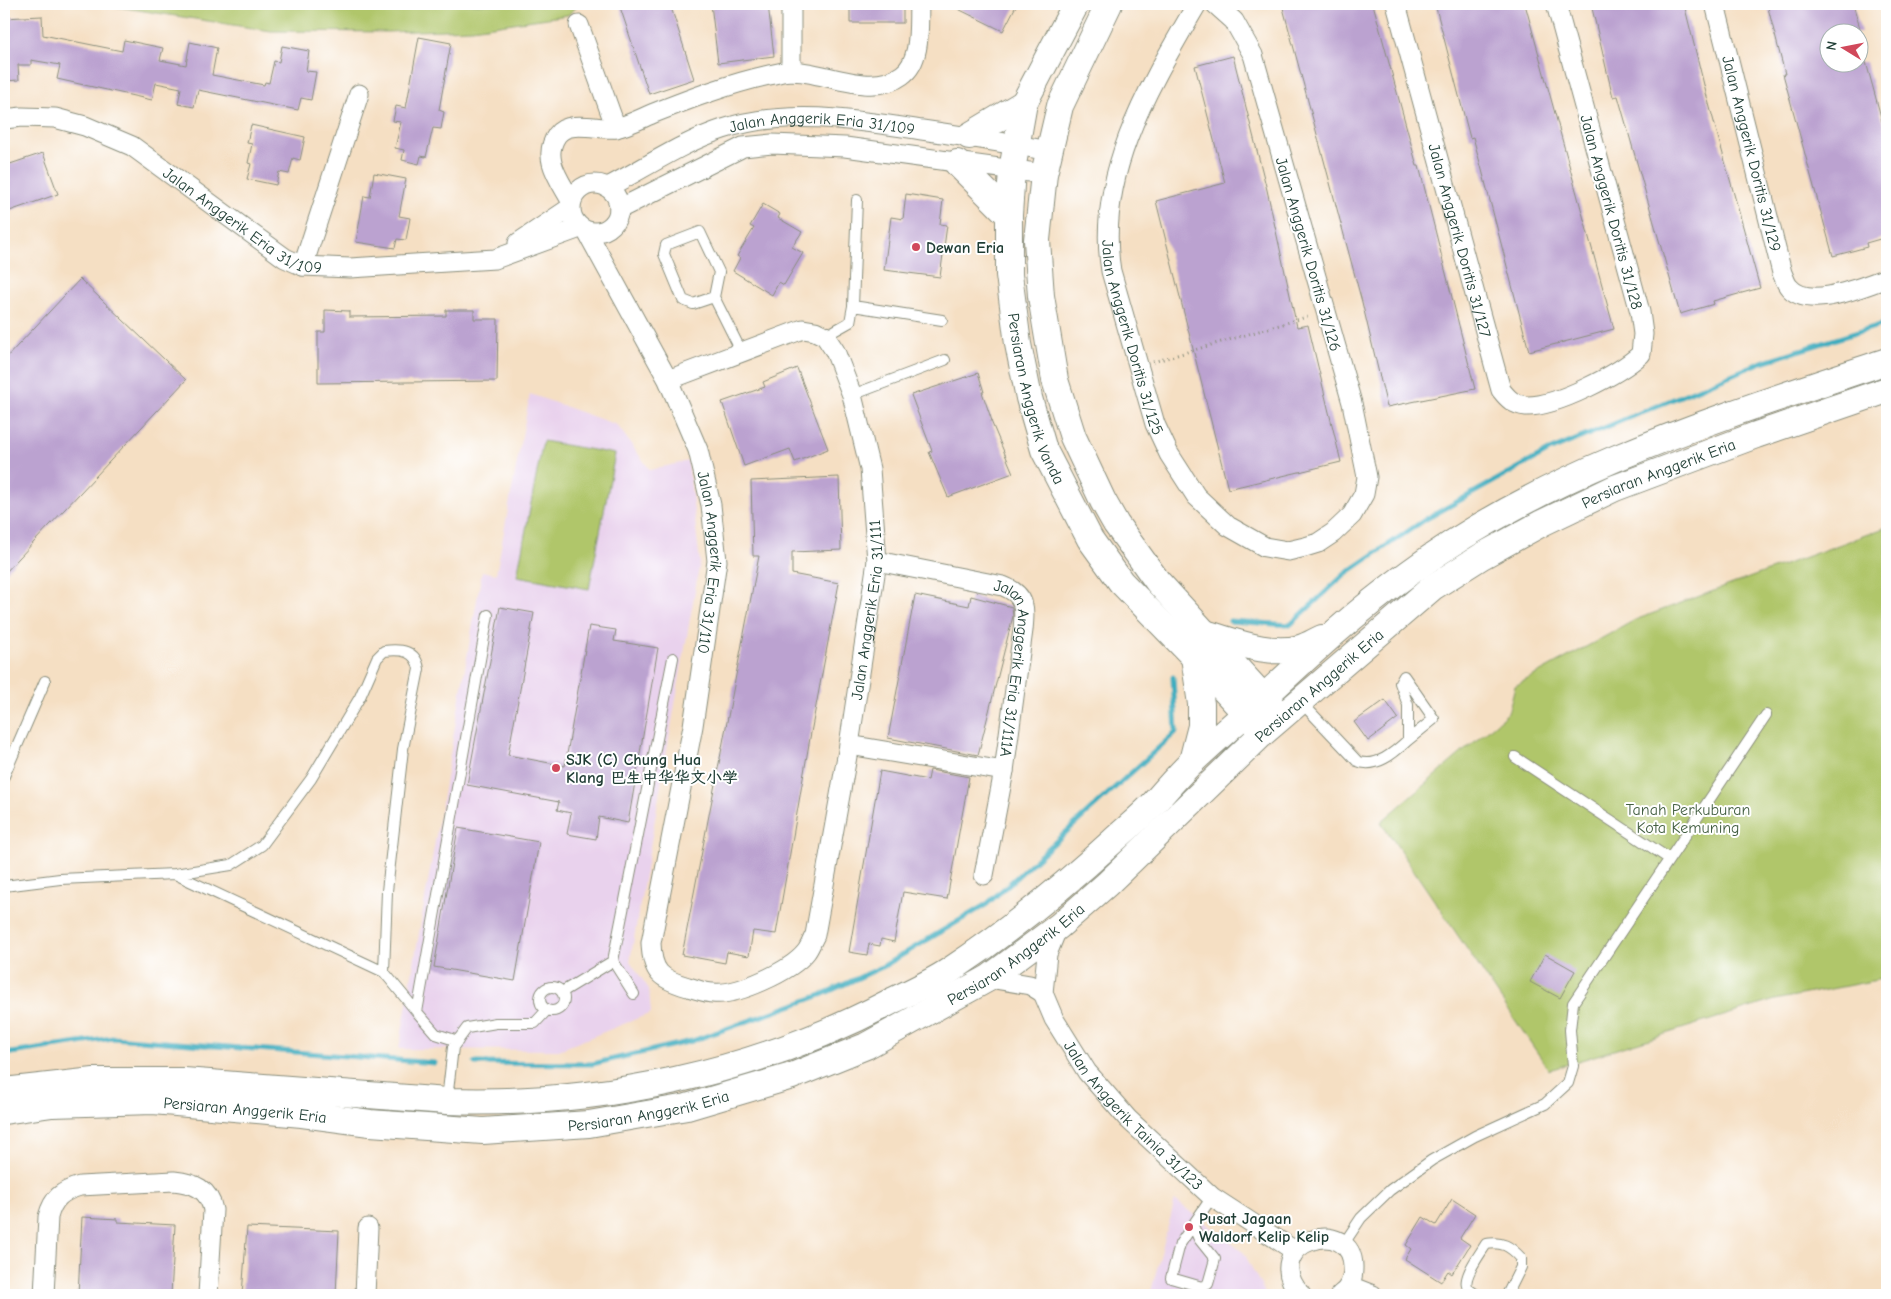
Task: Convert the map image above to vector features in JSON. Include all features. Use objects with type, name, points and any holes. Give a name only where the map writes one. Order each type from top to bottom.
[{"type":"main road","name":"Persiaran Anggerik Vanda","points":[[1076,4],[1024,103],[1012,170],[1009,215],[1009,275],[1018,344],[1029,398],[1044,450],[1067,498],[1090,538],[1121,582],[1194,657],[1254,706],[1282,717]]},
{"type":"main road","name":"Persiaran Anggerik Vanda","points":[[1109,4],[1060,106],[1047,162],[1037,240],[1041,296],[1055,380],[1073,437],[1116,524],[1158,582],[1207,633],[1254,706]]},
{"type":"main road","points":[[969,136],[1024,103]]},
{"type":"main road","points":[[957,164],[1009,215]]},
{"type":"main road","name":"Persiaran Anggerik Eria","points":[[4,1091],[87,1082],[184,1081],[447,1101],[485,1102],[600,1093],[683,1080],[806,1041],[858,1019],[946,973],[1027,913],[1151,806],[1192,761],[1254,706],[1330,634],[1410,572],[1465,535],[1530,499],[1599,465],[1674,434],[1887,361]]},
{"type":"main road","name":"Persiaran Anggerik Eria","points":[[4,1111],[52,1104],[153,1100],[302,1114],[370,1123],[483,1131],[589,1124],[687,1107],[792,1076],[866,1046],[989,978],[1059,926],[1107,884],[1282,717],[1433,587],[1542,522],[1615,488],[1756,435],[1887,390]]},
{"type":"main road","points":[[1207,633],[1243,645],[1278,650],[1300,648],[1330,634]]},
{"type":"main road","points":[[1192,761],[1201,719],[1199,683],[1194,657]]},
{"type":"street","points":[[791,4],[791,71]]},
{"type":"street","points":[[494,259],[570,205],[580,188],[586,185],[601,184],[608,187],[616,197],[619,209],[618,217],[609,228],[594,233],[583,230],[571,216],[570,205],[552,166],[550,156],[552,145],[558,133],[570,127],[616,128],[745,80],[791,71],[842,82],[870,84],[890,81],[903,75],[912,63],[917,46],[919,4]]},
{"type":"street","name":"Jalan Anggerik Doritis 31/125","points":[[1197,4],[1147,93],[1125,146],[1115,176],[1110,204],[1107,248],[1110,271],[1155,424],[1169,454],[1196,496],[1228,526],[1265,547],[1288,551],[1318,543],[1333,533],[1352,515]]},
{"type":"street","name":"Jalan Anggerik Doritis 31/126","points":[[1215,4],[1234,21],[1253,55],[1352,403],[1368,476],[1364,494],[1352,515]]},
{"type":"street","name":"Jalan Anggerik Doritis 31/127","points":[[1396,4],[1501,390],[1512,402],[1526,406],[1550,401],[1582,390]]},
{"type":"street","name":"Jalan Anggerik Doritis 31/128","points":[[1556,4],[1640,312],[1643,334],[1641,354],[1628,366],[1582,390]]},
{"type":"street","name":"Jalan Anggerik Doritis 31/129","points":[[1715,4],[1782,273],[1789,288],[1801,296],[1827,297],[1887,278]]},
{"type":"street","points":[[579,25],[616,128]]},
{"type":"street","points":[[303,266],[359,94]]},
{"type":"street","name":"Jalan Anggerik Eria 31/109","points":[[4,119],[22,117],[55,118],[85,126],[132,146],[285,258],[303,266],[350,268],[494,259],[583,230]]},
{"type":"street","name":"Jalan Anggerik Eria 31/109","points":[[608,187],[697,140],[723,129],[757,121],[824,118],[854,120],[969,136],[1017,145],[1047,162]]},
{"type":"street","name":"Jalan Anggerik Eria 31/109","points":[[619,209],[743,146],[772,144],[845,147],[957,164],[1012,170],[1047,162]]},
{"type":"street","name":"Jalan Anggerik Eria 31/110","points":[[583,230],[668,380],[698,450],[711,505],[717,562],[693,726],[651,943],[652,961],[667,981],[714,994]]},
{"type":"street","points":[[668,380],[802,328],[825,336]]},
{"type":"street","name":"Jalan Anggerik Eria 31/111","points":[[714,994],[732,992],[770,976],[806,952],[815,935],[849,745],[877,561],[870,469],[852,395],[835,351],[825,336]]},
{"type":"street","name":"Jalan Anggerik Eria 31/111A","points":[[877,561],[1003,586],[1014,590],[1021,599],[1024,612],[1023,630],[1004,771],[984,875]]},
{"type":"street","points":[[849,745],[1004,771]]},
{"type":"street","points":[[989,978],[1030,985],[1043,993],[1047,954],[1059,926]]},
{"type":"street","name":"Jalan Anggerik Tainia 31/123","points":[[1043,993],[1054,1018],[1087,1072],[1128,1119],[1212,1197],[1295,1251]]},
{"type":"street","points":[[44,1295],[47,1231],[51,1205],[57,1197],[67,1190],[80,1186],[185,1182],[207,1193],[213,1210],[208,1295]]},
{"type":"street","points":[[365,1295],[368,1228]]},
{"type":"street","points":[[1301,1295],[1293,1283],[1290,1272],[1291,1261],[1295,1251],[1313,1238],[1324,1237],[1343,1245],[1350,1254],[1354,1264],[1353,1276],[1345,1290],[1373,1295]]},
{"type":"lane","points":[[825,336],[850,322],[854,306],[856,200]]},
{"type":"lane","points":[[714,297],[694,304],[683,300],[664,254],[666,244],[700,232],[718,272],[714,297],[741,351]]},
{"type":"lane","points":[[854,306],[942,320]]},
{"type":"lane","points":[[852,395],[945,360]]},
{"type":"lane","points":[[417,1012],[488,615]]},
{"type":"lane","points":[[4,886],[60,879],[175,874],[231,865],[262,845],[311,779],[360,697],[377,658],[384,651],[392,650],[412,653],[418,660],[420,669],[403,748],[388,881],[384,972]]},
{"type":"lane","points":[[634,994],[613,961],[673,658]]},
{"type":"lane","points":[[1282,717],[1357,761],[1366,765],[1376,762],[1398,749],[1434,719],[1404,676],[1400,683],[1408,705],[1408,740]]},
{"type":"lane","points":[[4,776],[45,681]]},
{"type":"lane","points":[[1343,1245],[1361,1218],[1390,1190],[1432,1160],[1475,1136],[1545,1104],[1568,1083],[1572,1066],[1570,1030],[1573,1003],[1668,858],[1766,715]]},
{"type":"lane","points":[[1515,758],[1668,858]]},
{"type":"lane","points":[[175,874],[384,972],[436,1034],[458,1041]]},
{"type":"lane","points":[[562,992],[613,961]]},
{"type":"lane","points":[[547,1010],[540,1001],[544,990],[553,987],[562,992]]},
{"type":"lane","points":[[447,1101],[454,1047],[467,1028],[535,1022],[547,1010],[554,1010],[561,1006],[563,1000],[562,992]]},
{"type":"lane","points":[[1193,1226],[1199,1239],[1215,1259],[1208,1284],[1202,1287],[1171,1278],[1180,1244],[1212,1197]]},
{"type":"lane","points":[[1477,1295],[1468,1288],[1466,1281],[1468,1274],[1486,1244],[1498,1241],[1512,1248],[1521,1258],[1521,1267],[1507,1295]]},
{"type":"path","points":[[1139,366],[1325,312]]},
{"type":"shaded area","name":"SJK (C) Chung Hua Klang 巴生中华华文小学","points":[[530,394],[617,425],[650,470],[688,461],[700,562],[630,961],[649,989],[651,1013],[559,1050],[399,1049],[482,571],[496,574]]},
{"type":"shaded area","name":"Pusat Jagaan Waldorf Kelip Kelip","points":[[1175,1200],[1244,1253],[1266,1295],[1150,1295]]},
{"type":"green space","points":[[100,4],[580,4],[568,15],[472,29],[387,32],[271,31]]},
{"type":"green space","points":[[543,441],[615,454],[589,589],[517,576]]},
{"type":"green space","name":"Tanah Perkuburan Kota Kemuning","points":[[1887,527],[1887,978],[1775,1000],[1549,1070],[1381,822],[1508,713],[1515,686],[1635,620]]},
{"type":"building","points":[[619,4],[670,4],[694,79],[649,94]]},
{"type":"building","points":[[711,4],[768,4],[774,56],[718,63]]},
{"type":"building","points":[[850,4],[903,4],[903,23],[850,23]]},
{"type":"building","points":[[948,4],[1017,4],[1003,31]]},
{"type":"building","points":[[1282,4],[1373,4],[1417,166],[1419,166],[1475,389],[1387,407],[1362,302]]},
{"type":"building","points":[[1435,4],[1525,4],[1614,329],[1529,351],[1482,170],[1473,137],[1470,138]]},
{"type":"building","points":[[1591,4],[1684,4],[1706,93],[1760,288],[1713,301],[1714,304],[1680,314],[1618,96],[1613,97]]},
{"type":"building","points":[[1767,4],[1853,4],[1858,22],[1818,22],[1818,72],[1868,72],[1868,69],[1887,139],[1887,237],[1866,243],[1867,247],[1833,256],[1783,74],[1785,74]]},
{"type":"building","points":[[42,16],[43,35],[122,51],[124,40],[163,48],[160,60],[186,65],[190,42],[217,48],[212,75],[264,85],[265,82],[269,83],[274,61],[279,62],[282,46],[309,51],[306,71],[316,72],[311,100],[301,98],[298,110],[198,90],[194,107],[178,104],[181,88],[156,83],[152,100],[57,79],[60,65],[31,60],[31,65],[18,65],[19,80],[4,81],[4,18]]},
{"type":"building","points":[[419,37],[451,43],[439,110],[444,112],[441,129],[433,128],[426,157],[421,156],[419,164],[402,160],[404,150],[395,148],[401,122],[393,121],[396,106],[406,108]]},
{"type":"building","points":[[1233,56],[1267,190],[1297,327],[1308,325],[1341,462],[1228,489],[1156,201],[1225,183],[1195,66]]},
{"type":"building","points":[[251,125],[305,137],[300,160],[293,158],[289,174],[279,172],[276,185],[247,179],[251,164],[248,163],[252,144],[247,143]]},
{"type":"building","points":[[43,153],[58,194],[4,213],[4,166]]},
{"type":"building","points":[[374,173],[406,179],[399,216],[410,218],[406,240],[397,239],[395,248],[356,242],[364,196],[370,197]]},
{"type":"building","name":"Dewan Eria","points":[[906,194],[943,200],[940,224],[947,225],[940,277],[884,270],[891,217],[903,219]]},
{"type":"building","points":[[763,204],[780,214],[778,218],[802,232],[792,247],[803,253],[784,285],[779,282],[772,295],[733,271],[740,258],[737,256],[754,228],[750,226]]},
{"type":"building","points":[[80,279],[186,380],[4,574],[4,360]]},
{"type":"building","points":[[325,310],[349,311],[349,317],[446,316],[446,310],[474,310],[474,319],[498,319],[497,381],[318,383],[318,332],[325,332]]},
{"type":"building","points":[[797,368],[828,449],[795,462],[790,449],[744,466],[722,402],[765,387],[763,382]]},
{"type":"building","points":[[978,373],[991,421],[1013,473],[948,497],[929,452],[932,451],[911,395]]},
{"type":"building","points":[[839,477],[841,550],[792,552],[792,574],[839,583],[776,934],[753,931],[749,956],[727,952],[725,963],[682,955],[759,556],[753,556],[751,481]]},
{"type":"building","points":[[915,595],[969,606],[971,596],[1012,607],[1013,616],[978,755],[888,738]]},
{"type":"building","points":[[500,607],[534,613],[508,755],[565,766],[589,626],[616,630],[614,641],[658,648],[628,823],[599,817],[596,839],[567,834],[571,813],[557,810],[559,802],[467,785]]},
{"type":"building","points":[[1385,700],[1398,718],[1368,741],[1354,722]]},
{"type":"building","points":[[930,770],[969,777],[947,899],[903,892],[894,942],[881,939],[880,946],[869,944],[867,955],[849,952],[880,771],[928,780]]},
{"type":"building","points":[[458,828],[539,842],[515,981],[434,967]]},
{"type":"building","points":[[1545,954],[1575,971],[1560,998],[1530,982]]},
{"type":"building","points":[[1452,1199],[1475,1214],[1460,1238],[1470,1245],[1452,1274],[1448,1271],[1441,1282],[1405,1259],[1411,1249],[1406,1245],[1423,1217],[1436,1225]]},
{"type":"building","points":[[82,1217],[118,1219],[118,1222],[175,1225],[171,1295],[78,1295]]},
{"type":"building","points":[[247,1227],[339,1231],[336,1295],[242,1295]]},
{"type":"waterway","points":[[1230,621],[1290,625],[1345,574],[1426,519],[1549,451],[1762,362],[1887,323]]},
{"type":"waterway","points":[[475,1063],[592,1064],[692,1041],[821,995],[882,967],[987,904],[1176,732],[1173,677]]},
{"type":"waterway","points":[[4,1054],[113,1038],[435,1063]]},
{"type":"place","name":"Dewan Eria","points":[[916,247]]},
{"type":"place","name":"SJK (C) Chung Hua Klang 巴生中华华文小学","points":[[556,768]]},
{"type":"place","name":"Pusat Jagaan Waldorf Kelip Kelip","points":[[1189,1227]]}]
